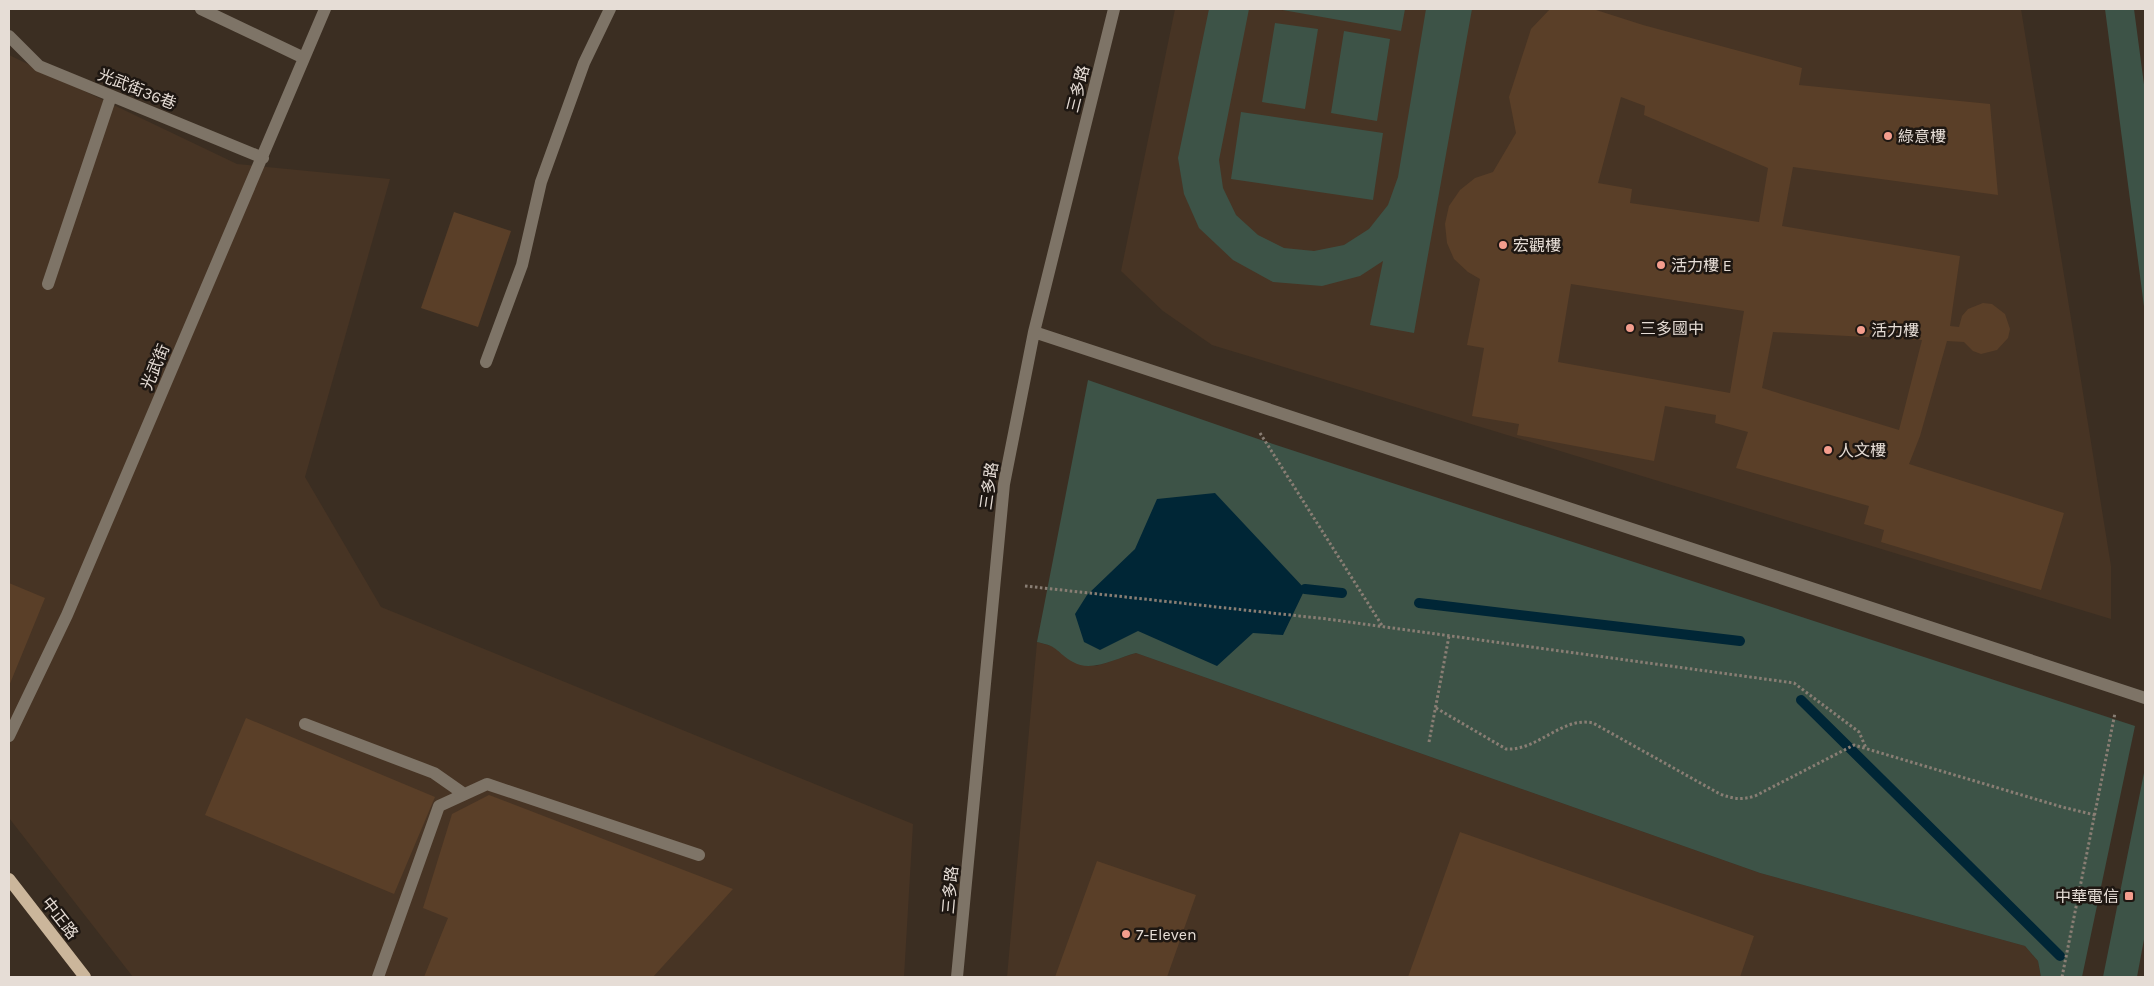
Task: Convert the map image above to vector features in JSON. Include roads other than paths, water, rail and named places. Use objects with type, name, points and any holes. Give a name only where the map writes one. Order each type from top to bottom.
[{"type":"main road","name":"中正路","points":[[9,879],[85,977]]},
{"type":"street","points":[[201,9],[304,58]]},
{"type":"street","name":"光武街","points":[[9,736],[67,615],[263,158],[324,9]]},
{"type":"street","points":[[486,362],[522,265],[541,182],[584,63],[610,9]]},
{"type":"street","name":"三多路","points":[[957,977],[1004,484],[1034,332],[1114,9]]},
{"type":"street","name":"光武街36巷","points":[[9,36],[39,66],[263,158]]},
{"type":"street","points":[[48,284],[111,96]]},
{"type":"street","points":[[1034,332],[2145,698]]},
{"type":"street","points":[[305,724],[434,773],[464,794]]},
{"type":"street","points":[[378,977],[439,806],[487,784],[699,855]]},
{"type":"water","points":[[1215,493],[1305,589],[1283,635],[1253,633],[1217,666],[1138,631],[1100,650],[1084,642],[1075,614],[1087,595],[1135,549],[1157,499]]},
{"type":"waterway","points":[[1305,589],[1342,593]]},
{"type":"waterway","points":[[1419,603],[1740,641]]},
{"type":"waterway","points":[[1801,700],[2060,956]]},
{"type":"place","name":"綠意樓","points":[[1888,136]]},
{"type":"place","name":"宏觀樓","points":[[1503,245]]},
{"type":"place","name":"活力樓 E","points":[[1661,265]]},
{"type":"place","name":"三多國中","points":[[1630,328]]},
{"type":"place","name":"活力樓","points":[[1861,330]]},
{"type":"place","name":"人文樓","points":[[1828,450]]},
{"type":"place","name":"中華電信","points":[[2129,896]]},
{"type":"place","name":"7-Eleven","points":[[1126,934]]}]
